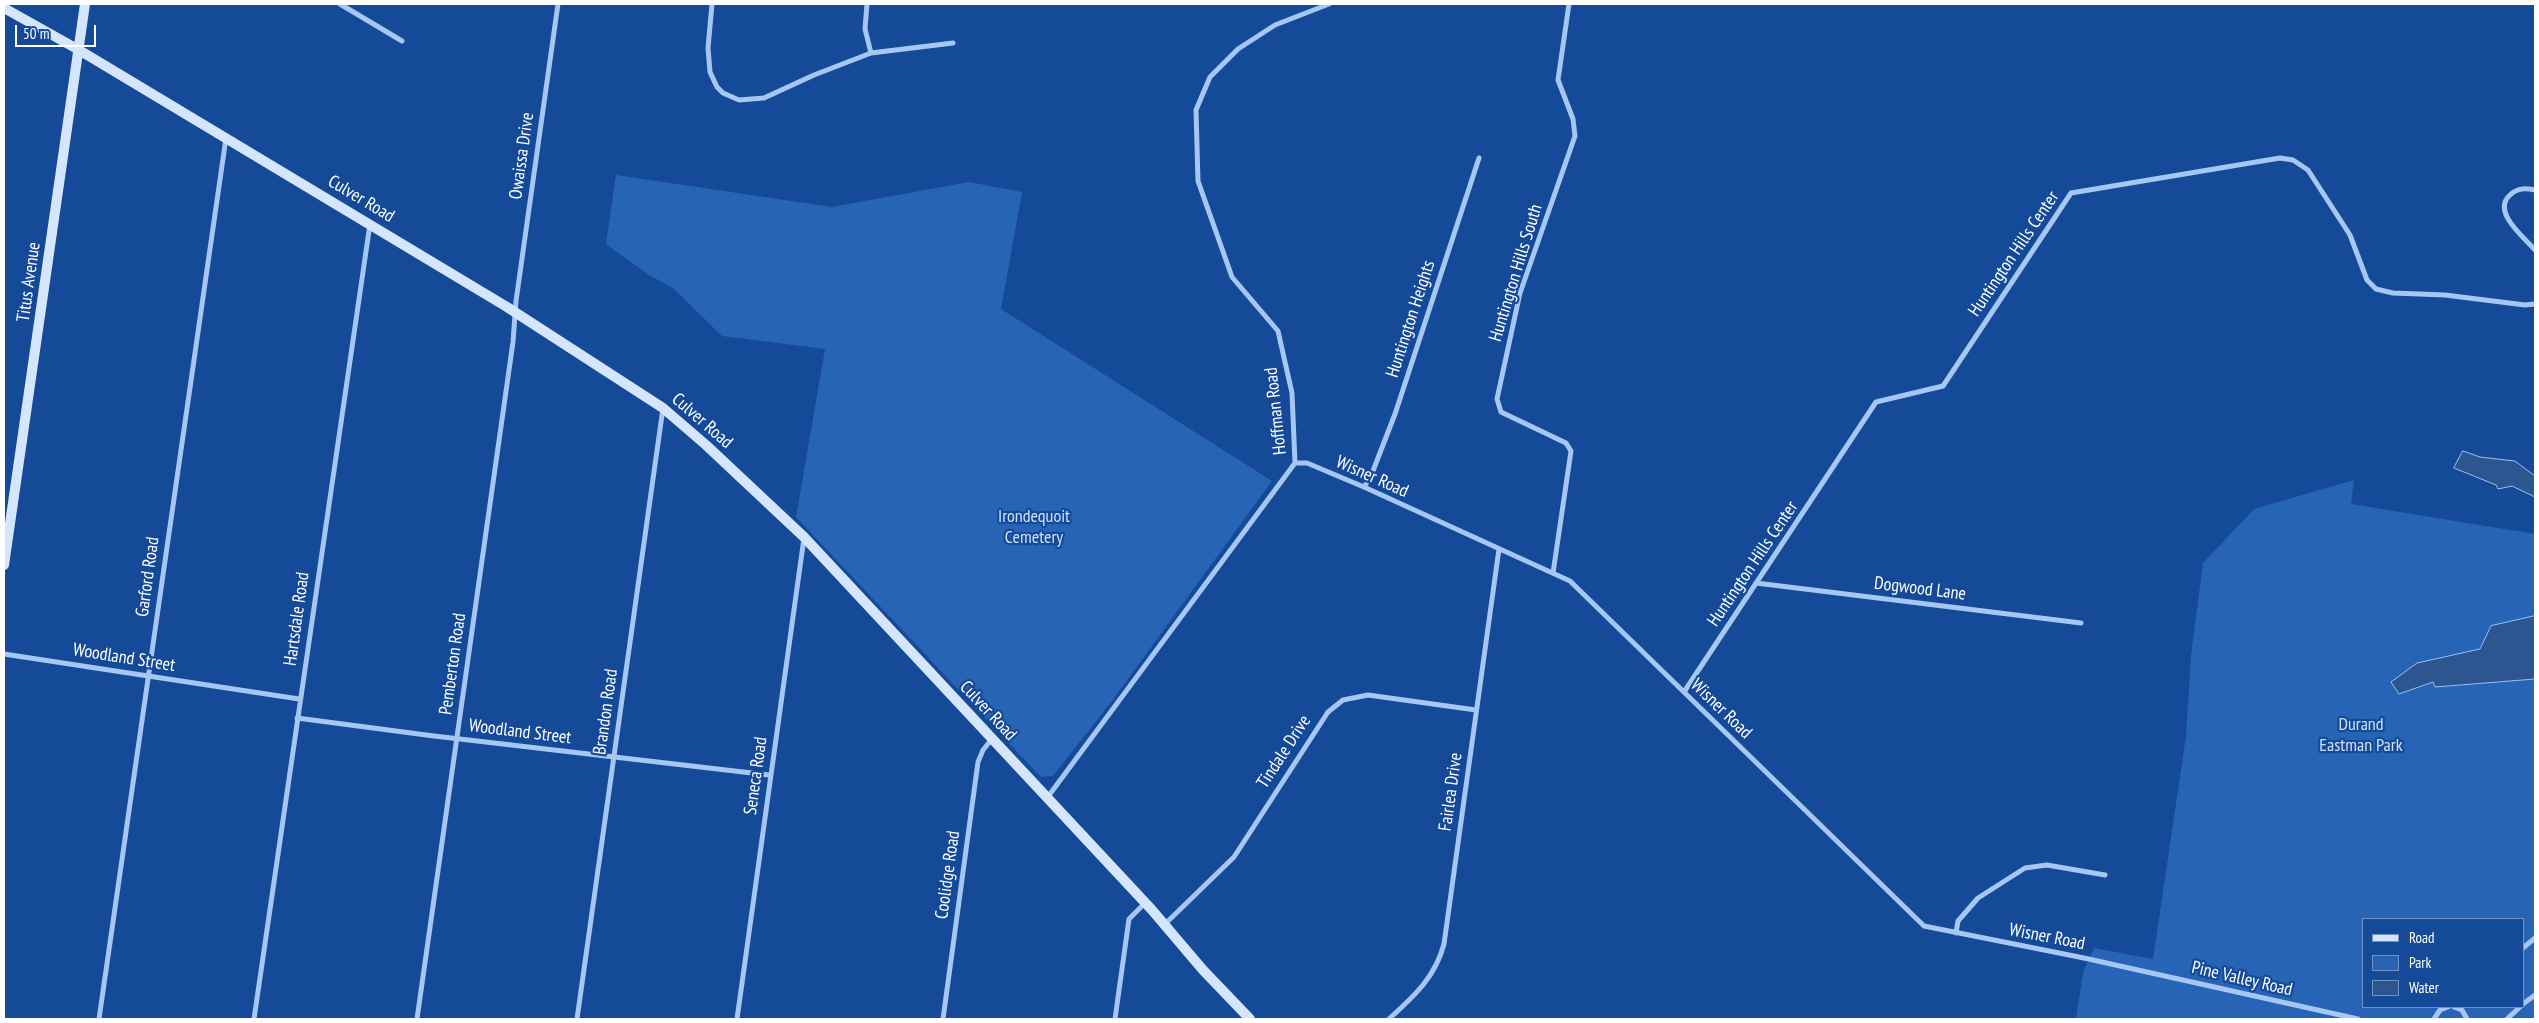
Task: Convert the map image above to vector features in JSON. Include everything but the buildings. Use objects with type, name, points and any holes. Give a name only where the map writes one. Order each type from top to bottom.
[{"type":"main road","name":"Titus Avenue","points":[[4,565],[85,4]]},
{"type":"main road","name":"Culver Road","points":[[4,8],[370,224],[514,312],[664,408],[804,537],[1145,902],[1203,970],[1250,1019]]},
{"type":"street","points":[[340,4],[402,41]]},
{"type":"street","name":"Owaissa Drive","points":[[514,312],[558,4]]},
{"type":"street","points":[[712,4],[708,61],[713,80],[723,93],[739,100],[764,98],[824,71],[871,54],[953,43]]},
{"type":"street","points":[[867,4],[865,29],[871,54]]},
{"type":"street","name":"Hoffman Road","points":[[1047,798],[1295,462],[1292,393],[1278,331],[1232,277],[1198,181],[1196,110],[1210,77],[1238,49],[1275,25],[1328,4]]},
{"type":"street","name":"Huntington Hills South","points":[[1553,573],[1570,451],[1566,443],[1501,412],[1497,399],[1520,293],[1575,136],[1574,119],[1558,80],[1569,4]]},
{"type":"street","name":"Garford Road","points":[[99,1019],[226,138]]},
{"type":"street","name":"Huntington Heights","points":[[1364,487],[1371,476],[1395,414],[1479,158]]},
{"type":"street","name":"Huntington Hills Center","points":[[1684,692],[1876,402],[1943,386],[2072,193],[2280,158],[2293,160],[2308,170],[2350,235],[2368,280],[2376,290],[2393,293],[2438,294],[2526,305],[2535,304]]},
{"type":"street","points":[[2535,190],[2521,189],[2516,191],[2507,198],[2504,204],[2507,218],[2535,250]]},
{"type":"street","name":"Hartsdale Road","points":[[254,1019],[370,224]]},
{"type":"street","name":"Pemberton Road","points":[[417,1019],[513,342],[514,312]]},
{"type":"street","name":"Brandon Road","points":[[577,1019],[664,408]]},
{"type":"street","name":"Wisner Road","points":[[1295,462],[1307,463],[1364,487],[1570,581],[1924,926],[2120,966]]},
{"type":"street","name":"Seneca Road","points":[[737,1019],[769,775],[804,537]]},
{"type":"street","name":"Fairlea Drive","points":[[1389,1019],[1425,984],[1441,954],[1500,549]]},
{"type":"street","name":"Dogwood Lane","points":[[1756,583],[2081,623]]},
{"type":"street","name":"Woodland Street","points":[[4,654],[300,698]]},
{"type":"street","name":"Tindale Drive","points":[[1165,924],[1234,857],[1317,726],[1335,706],[1351,698],[1368,695],[1476,710]]},
{"type":"street","name":"Woodland Street","points":[[297,718],[769,775]]},
{"type":"street","name":"Coolidge Road","points":[[943,1019],[978,762],[983,750],[992,739]]},
{"type":"street","points":[[1956,933],[1958,921],[1978,898],[2031,865],[2047,864],[2106,875]]},
{"type":"street","points":[[1116,1019],[1129,919],[1145,902]]},
{"type":"street","points":[[2524,947],[2535,938]]},
{"type":"street","name":"Pine Valley Road","points":[[2120,966],[2358,1019]]},
{"type":"street","points":[[2524,1004],[2535,996]]},
{"type":"street","points":[[2434,1019],[2440,1010],[2445,1008]]},
{"type":"street","points":[[2457,1008],[2468,1019]]},
{"type":"street","points":[[2506,1019],[2520,1008]]},
{"type":"green space","name":"Irondequoit Cemetery","points":[[616,175],[832,207],[969,182],[1022,192],[1001,309],[1272,481],[1112,701],[1053,776],[1041,777],[1036,772],[796,517],[825,349],[722,336],[673,288],[649,275],[606,244]]},
{"type":"green space","name":"Durand Eastman Park","points":[[2354,480],[2351,504],[2535,534],[2535,1019],[2076,1019],[2083,972],[2094,948],[2153,959],[2186,736],[2191,655],[2203,563],[2254,509]]},
{"type":"water","points":[[2463,451],[2480,457],[2515,461],[2535,476],[2535,497],[2512,486],[2498,489],[2496,485],[2454,468]]},
{"type":"water","points":[[2535,616],[2535,679],[2435,687],[2433,682],[2399,694],[2391,682],[2417,663],[2480,649],[2491,626]]}]
